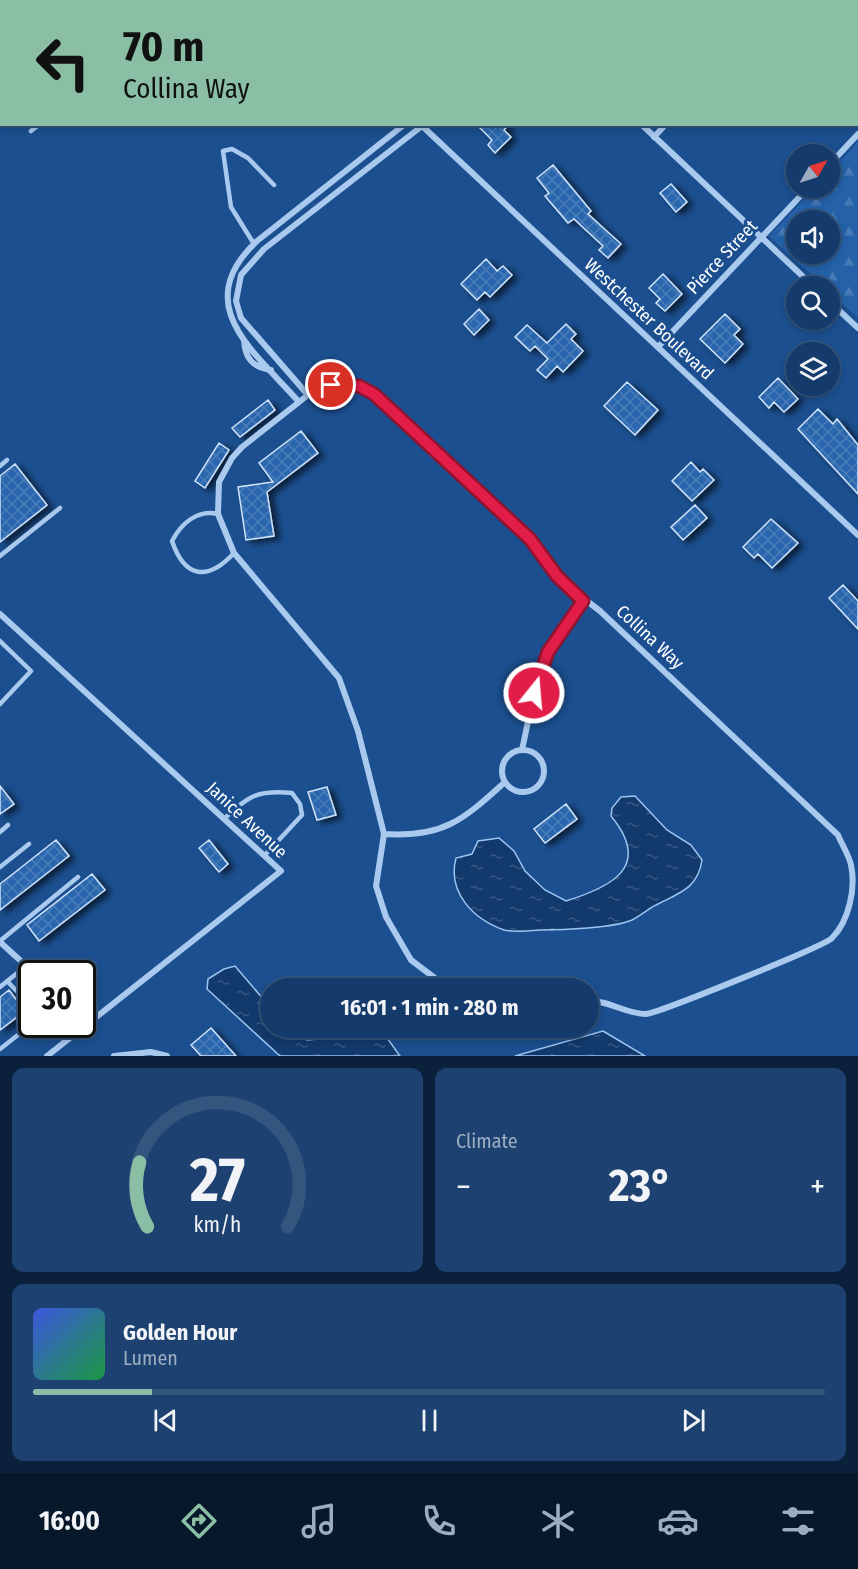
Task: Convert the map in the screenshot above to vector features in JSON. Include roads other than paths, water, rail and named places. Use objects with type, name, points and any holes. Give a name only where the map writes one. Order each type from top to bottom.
[{"type":"street","points":[[299,402],[271,370],[254,365],[249,360],[244,339],[228,313],[226,290],[232,270],[254,244],[402,126]]},
{"type":"street","points":[[308,395],[241,318],[237,309],[237,291],[241,275],[261,252],[420,126]]},
{"type":"street","name":"Westchester Boulevard","points":[[422,126],[858,535]]},
{"type":"street","points":[[642,126],[802,276]]},
{"type":"street","points":[[654,137],[664,126]]},
{"type":"street","points":[[840,153],[858,134]]},
{"type":"street","name":"Pierce Street","points":[[658,347],[798,198]]},
{"type":"street","points":[[254,244],[261,252]]},
{"type":"street","points":[[226,290],[237,291]]},
{"type":"street","points":[[840,311],[858,328]]},
{"type":"street","points":[[277,377],[285,370]]},
{"type":"street","name":"Collina Way","points":[[435,978],[411,960],[386,917],[376,886],[384,834],[358,731],[339,678],[234,553],[218,514],[219,482],[232,458],[242,447],[308,395],[331,385],[359,386],[374,394],[530,539],[557,576],[583,601],[608,619],[838,835],[851,865],[852,889],[848,913],[832,939],[741,978],[646,1014],[599,1000]]},
{"type":"street","points":[[522,750],[538,674],[548,652],[583,601]]},
{"type":"street","name":"Janice Avenue","points":[[0,614],[281,871],[96,1018]]},
{"type":"street","points":[[522,750],[538,758],[543,768],[542,779],[534,788],[523,792],[512,789],[505,782],[504,763],[511,754],[522,750]]},
{"type":"street","points":[[384,834],[416,835],[436,832],[472,809],[505,782]]},
{"type":"street","points":[[0,941],[20,960]]},
{"type":"street","name":"Janice Avenue","points":[[47,1056],[71,1038]]},
{"type":"street","points":[[114,1056],[151,1052],[166,1056]]},
{"type":"lane","points":[[31,131],[37,126]]},
{"type":"lane","points":[[254,244],[231,207],[223,151],[232,149],[248,158],[274,185]]},
{"type":"lane","points":[[0,466],[7,460]]},
{"type":"lane","points":[[0,556],[60,508]]},
{"type":"lane","points":[[218,514],[208,512],[192,518],[179,528],[172,542],[178,560],[190,569],[208,573],[220,569],[234,553]]},
{"type":"lane","points":[[0,641],[32,671],[0,704]]},
{"type":"lane","points":[[224,819],[241,803],[266,790],[292,793],[300,804],[302,815],[264,855]]},
{"type":"lane","points":[[0,832],[8,825]]},
{"type":"lane","points":[[0,867],[29,844]]},
{"type":"lane","points":[[0,941],[78,877]]},
{"type":"lane","points":[[0,987],[18,972]]},
{"type":"lane","points":[[7,981],[18,992]]},
{"type":"lane","points":[[0,1049],[18,1035]]},
{"type":"water","points":[[635,796],[667,830],[691,845],[702,860],[697,877],[688,888],[636,918],[624,923],[601,927],[508,931],[482,919],[465,903],[459,893],[455,882],[456,858],[472,854],[478,841],[499,838],[514,851],[525,871],[545,890],[566,901],[598,889],[621,872],[627,862],[628,849],[623,834],[611,816],[612,808],[621,797]]},
{"type":"water","points":[[235,966],[260,995],[260,1038],[207,989],[208,979],[224,969]]},
{"type":"water","points":[[603,1031],[645,1056],[515,1056],[578,1038],[599,1038],[599,1032]]},
{"type":"water","points":[[260,1038],[304,1038],[307,1040],[387,1038],[400,1056],[280,1056]]}]
